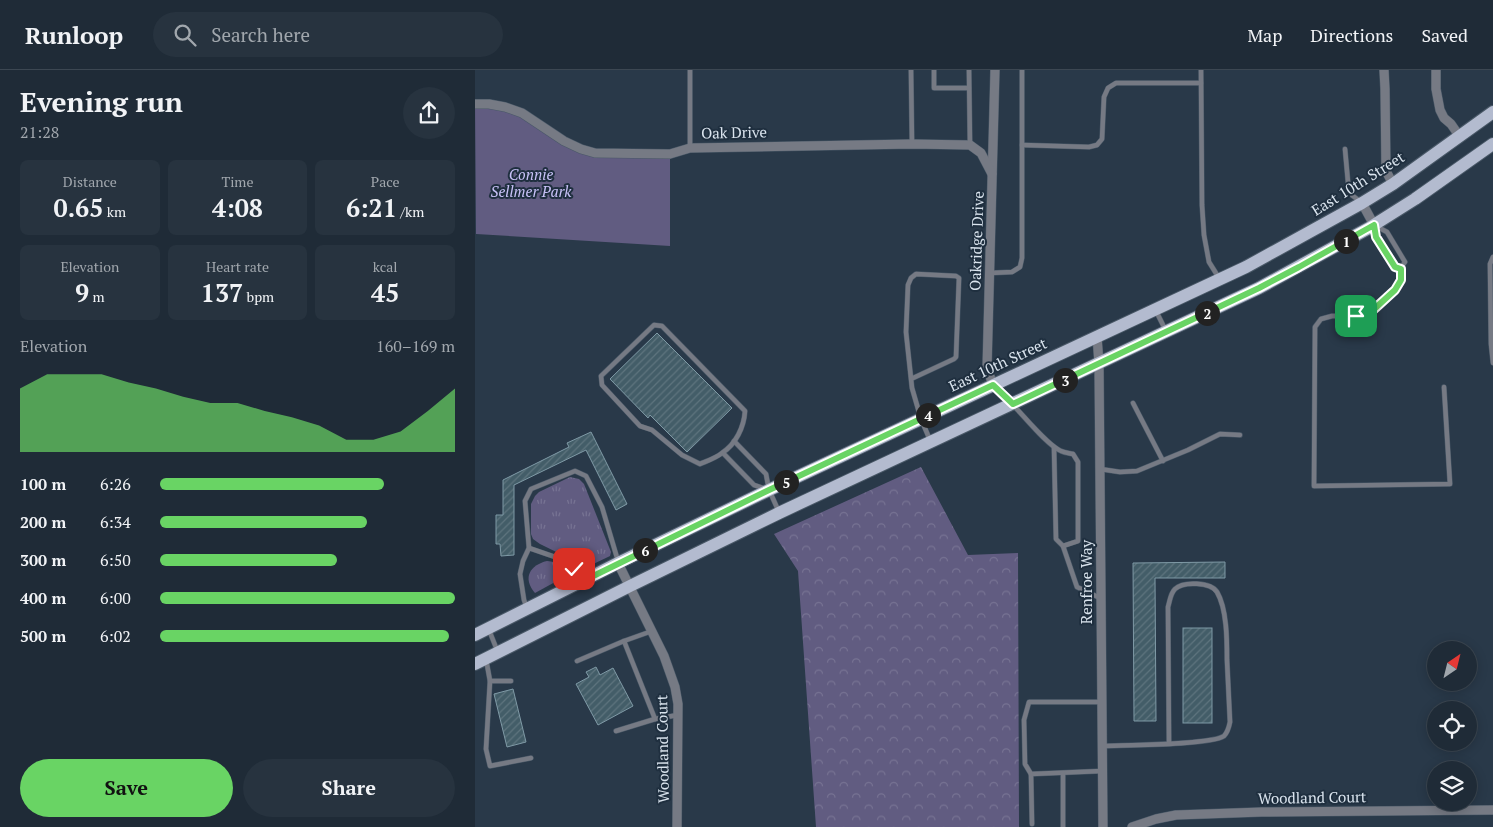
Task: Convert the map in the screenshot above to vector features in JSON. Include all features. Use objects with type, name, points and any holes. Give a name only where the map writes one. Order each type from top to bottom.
[{"type":"main road","name":"East 10th Street","points":[[475,635],[769,490],[1220,279],[1286,246],[1393,184],[1493,112]]},
{"type":"main road","points":[[486,658],[630,586],[931,441],[1259,288],[1374,225],[1415,199],[1493,144]]},
{"type":"street","name":"Oakridge Drive","points":[[993,385],[987,368],[995,70]]},
{"type":"street","points":[[1384,70],[1386,171],[1393,184]]},
{"type":"street","points":[[1436,70],[1440,110],[1444,118],[1460,137]]},
{"type":"street","name":"Oak Drive","points":[[475,104],[505,107],[522,113],[564,141],[595,153],[670,154],[690,148],[912,144],[970,145]]},
{"type":"street","points":[[970,145],[981,153],[993,174]]},
{"type":"street","points":[[1362,203],[1374,225]]},
{"type":"street","name":"Renfroe Way","points":[[1097,336],[1099,364],[1103,827]]},
{"type":"street","points":[[993,385],[1013,404]]},
{"type":"street","name":"Woodland Court","points":[[619,563],[664,656],[679,704],[677,827]]},
{"type":"street","name":"Woodland Court","points":[[1133,827],[1155,819],[1176,815],[1262,812],[1493,810]]},
{"type":"lane","points":[[690,70],[690,148]]},
{"type":"lane","points":[[911,70],[912,144]]},
{"type":"lane","points":[[934,70],[934,88],[969,88]]},
{"type":"lane","points":[[969,70],[970,145]]},
{"type":"lane","points":[[989,273],[1012,272],[1020,267],[1022,258],[1022,70]]},
{"type":"lane","points":[[1201,70],[1204,236],[1209,262],[1220,279]]},
{"type":"lane","points":[[1022,145],[1089,147],[1097,145],[1102,139],[1104,96],[1108,88],[1115,83],[1201,83]]},
{"type":"lane","points":[[1345,149],[1349,193],[1362,203]]},
{"type":"lane","points":[[1374,225],[1376,237],[1395,267],[1401,269]]},
{"type":"lane","points":[[1374,225],[1387,232],[1405,262],[1401,269],[1401,280],[1395,290],[1371,312],[1356,316],[1332,316],[1321,320],[1315,328],[1314,486],[1450,484],[1444,387]]},
{"type":"lane","points":[[1493,257],[1491,264],[1491,344],[1493,363]]},
{"type":"lane","points":[[911,379],[956,357],[959,278],[957,276],[916,274],[911,278],[908,285],[906,327],[911,379],[921,419],[931,441]]},
{"type":"lane","points":[[1155,309],[1166,332]]},
{"type":"lane","points":[[654,325],[662,326],[745,411],[745,422],[734,441],[723,453],[700,464],[691,460],[652,430],[640,426],[603,385],[601,376],[654,325]]},
{"type":"lane","points":[[1133,403],[1163,461]]},
{"type":"lane","points":[[1013,404],[1054,447],[1073,454],[1078,462],[1078,541],[1063,546]]},
{"type":"lane","points":[[1100,469],[1120,472],[1137,471],[1188,450],[1220,434],[1240,435]]},
{"type":"lane","points":[[734,441],[767,474],[769,490],[779,514]]},
{"type":"lane","points":[[1054,447],[1056,539],[1063,546],[1077,587],[1101,598]]},
{"type":"lane","points":[[723,453],[754,485],[769,490]]},
{"type":"lane","points":[[527,609],[520,574],[529,548],[525,501],[531,489],[575,471],[586,476],[602,507],[619,563]]},
{"type":"lane","points":[[529,548],[557,558],[574,569],[581,582]]},
{"type":"lane","points":[[1102,746],[1169,743],[1215,740],[1224,736],[1230,722],[1226,624],[1216,590],[1204,584],[1181,585],[1175,589],[1168,607],[1169,743]]},
{"type":"lane","points":[[489,628],[495,642],[486,658],[490,681],[486,749],[490,766],[531,758]]},
{"type":"lane","points":[[577,662],[652,631]]},
{"type":"lane","points":[[624,641],[655,719]]},
{"type":"lane","points":[[490,681],[511,681]]},
{"type":"lane","points":[[1032,824],[1031,774],[1025,764],[1024,720],[1029,702],[1102,702]]},
{"type":"lane","points":[[616,731],[655,719],[678,715]]},
{"type":"lane","points":[[1031,774],[1103,771]]},
{"type":"lane","points":[[1063,773],[1063,827]]},
{"type":"green space","name":"Connie Sellmer Park","points":[[475,104],[522,113],[564,141],[618,154],[670,154],[670,246],[476,234]]},
{"type":"green space","points":[[921,467],[968,555],[1018,553],[1019,827],[816,827],[798,571],[774,534]]},
{"type":"green space","points":[[570,477],[579,479],[584,484],[611,552],[610,556],[587,567],[540,544],[533,539],[531,534],[531,504],[535,496],[539,492]]},
{"type":"green space","points":[[547,561],[560,565],[566,576],[535,593],[529,582],[530,573],[536,566]]},
{"type":"building","points":[[657,333],[732,408],[687,452],[650,415],[648,418],[610,379]]},
{"type":"building","points":[[591,432],[627,504],[616,510],[586,450],[514,485],[514,555],[501,556],[500,544],[496,544],[496,515],[503,515],[503,480],[569,447],[567,443]]},
{"type":"building","points":[[1225,562],[1225,578],[1155,578],[1156,721],[1134,721],[1133,563]]},
{"type":"building","points":[[1183,628],[1212,628],[1212,723],[1183,723]]},
{"type":"building","points":[[596,667],[600,675],[613,668],[633,706],[598,725],[576,684],[589,677],[586,672]]},
{"type":"building","points":[[513,689],[526,742],[507,747],[494,694]]},
{"type":"route","points":[[574,569],[581,582],[769,490],[993,385],[1013,404],[1259,288],[1374,225],[1376,237],[1395,267],[1401,269],[1401,280],[1384,302],[1371,312],[1356,316]]}]
